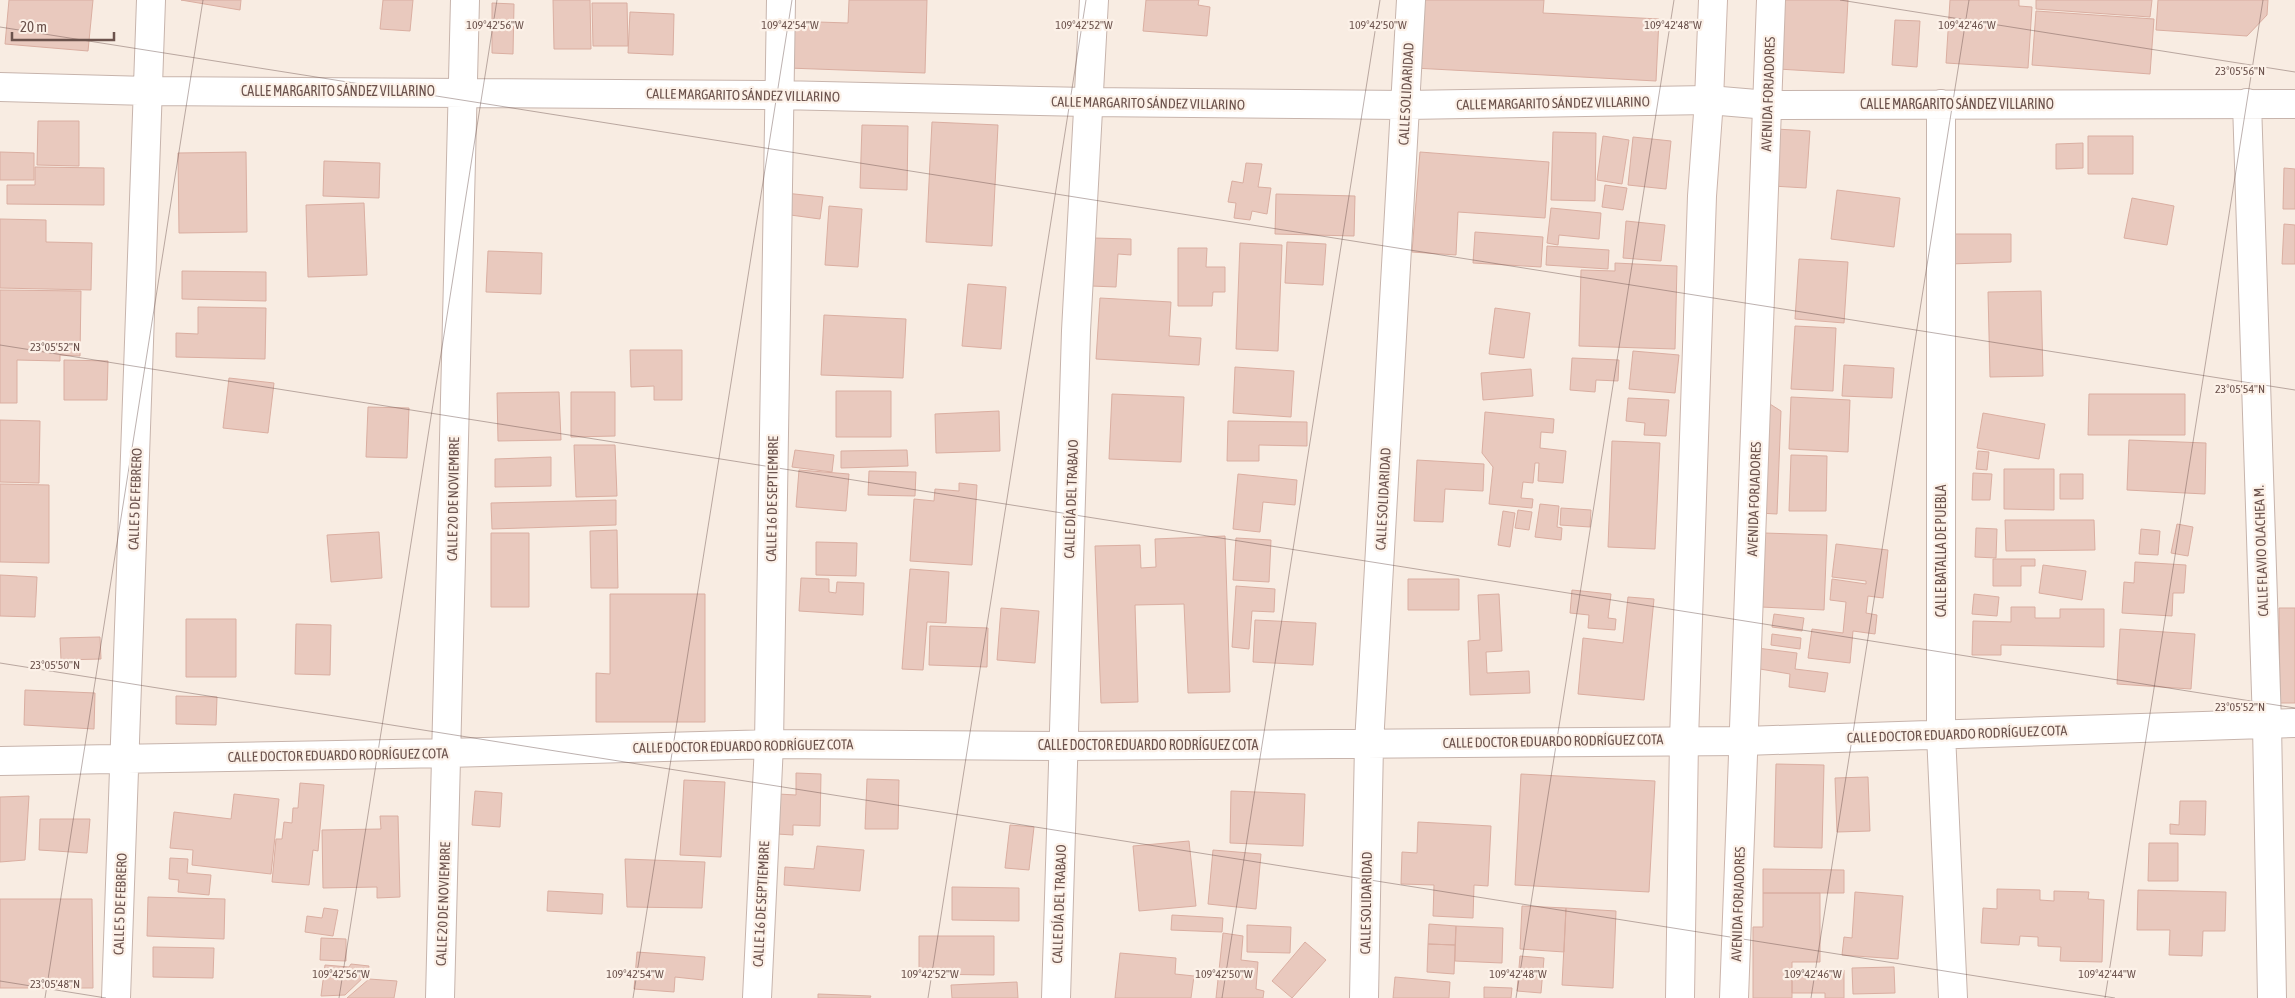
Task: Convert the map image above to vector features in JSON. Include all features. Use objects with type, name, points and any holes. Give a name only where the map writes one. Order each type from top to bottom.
[{"type":"street","name":"CALLE 5 DE FEBRERO","points":[[116,998],[152,0]]},
{"type":"street","name":"CALLE 20 DE NOVIEMBRE","points":[[440,998],[448,753],[465,0]]},
{"type":"street","name":"CALLE 16 DE SEPTIEMBRE","points":[[757,998],[768,744],[781,0]]},
{"type":"street","name":"CALLE DÍA DEL TRABAJO","points":[[1056,998],[1075,341],[1094,0]]},
{"type":"street","name":"CALLE SOLIDARIDAD","points":[[1364,998],[1369,744],[1411,0]]},
{"type":"street","points":[[1680,998],[1684,740],[1702,196],[1709,100],[1713,0]]},
{"type":"street","name":"AVENIDA FORJADORES","points":[[1734,998],[1771,0]]},
{"type":"street","name":"CALLE MARGARITO SÁNDEZ VILLARINO","points":[[0,87],[148,91],[779,95],[1087,102],[1406,105],[1709,100],[1768,105],[2295,104]]},
{"type":"street","name":"CALLE FLAVIO OLACHEA M.","points":[[2247,103],[2267,724],[2272,998]]},
{"type":"street","name":"CALLE BATALLA DE PUEBLA","points":[[1941,104],[1941,734],[1953,998]]},
{"type":"street","name":"CALLE DOCTOR EDUARDO RODRÍGUEZ COTA","points":[[0,761],[448,753],[768,744],[1063,746],[1745,741],[2295,723]]},
{"type":"building","points":[[9,0],[93,0],[88,51],[5,44]]},
{"type":"building","points":[[181,0],[241,0],[240,10]]},
{"type":"building","points":[[383,0],[413,0],[410,31],[380,29]]},
{"type":"building","points":[[553,0],[590,0],[591,49],[554,49]]},
{"type":"building","points":[[849,0],[927,0],[925,73],[788,68],[789,21],[848,23]]},
{"type":"building","points":[[1146,0],[1199,0],[1198,5],[1210,7],[1207,36],[1143,31]]},
{"type":"building","points":[[1418,0],[1544,0],[1543,13],[1659,19],[1656,81],[1414,68]]},
{"type":"building","points":[[1782,0],[1848,0],[1844,73],[1778,69]]},
{"type":"building","points":[[1950,0],[2019,0],[2019,6],[2032,7],[2028,68],[1946,63]]},
{"type":"building","points":[[2036,0],[2152,0],[2150,17],[2036,9]]},
{"type":"building","points":[[2158,0],[2268,0],[2267,15],[2247,36],[2156,30]]},
{"type":"building","points":[[492,3],[514,4],[513,54],[492,53]]},
{"type":"building","points":[[592,3],[627,3],[628,46],[593,46]]},
{"type":"building","points":[[2036,11],[2154,19],[2150,74],[2032,65]]},
{"type":"building","points":[[630,12],[674,14],[673,55],[628,53]]},
{"type":"building","points":[[1895,20],[1920,21],[1917,67],[1892,65]]},
{"type":"building","points":[[38,121],[79,121],[79,166],[37,165]]},
{"type":"building","points":[[932,122],[998,125],[992,246],[926,242]]},
{"type":"building","points":[[862,125],[908,126],[907,190],[860,188]]},
{"type":"building","points":[[1776,129],[1810,131],[1806,188],[1772,186]]},
{"type":"building","points":[[1553,132],[1596,133],[1595,201],[1551,200]]},
{"type":"building","points":[[1603,136],[1629,140],[1622,184],[1597,180]]},
{"type":"building","points":[[2088,136],[2133,136],[2133,174],[2088,174]]},
{"type":"building","points":[[1633,137],[1671,141],[1666,189],[1628,185]]},
{"type":"building","points":[[2083,143],[2083,168],[2056,169],[2056,144]]},
{"type":"building","points":[[0,152],[34,153],[34,180],[0,180]]},
{"type":"building","points":[[246,152],[247,232],[179,233],[178,153]]},
{"type":"building","points":[[1420,152],[1549,162],[1545,218],[1458,212],[1456,255],[1412,252]]},
{"type":"building","points":[[324,161],[380,163],[379,198],[323,196]]},
{"type":"building","points":[[1246,163],[1262,164],[1258,187],[1271,188],[1267,214],[1252,211],[1250,220],[1234,218],[1236,203],[1228,202],[1232,181],[1243,183]]},
{"type":"building","points":[[35,167],[104,168],[104,205],[7,204],[7,185],[35,185]]},
{"type":"building","points":[[2284,168],[2295,169],[2295,209],[2283,209]]},
{"type":"building","points":[[1605,185],[1627,188],[1623,210],[1602,207]]},
{"type":"building","points":[[1837,190],[1900,198],[1894,247],[1831,239]]},
{"type":"building","points":[[785,193],[823,197],[820,219],[783,214]]},
{"type":"building","points":[[1276,194],[1355,196],[1354,236],[1275,234]]},
{"type":"building","points":[[2132,198],[2174,206],[2167,245],[2124,238]]},
{"type":"building","points":[[364,203],[367,275],[308,277],[306,205]]},
{"type":"building","points":[[829,206],[862,209],[858,267],[825,265]]},
{"type":"building","points":[[1551,208],[1601,213],[1599,239],[1559,235],[1558,245],[1547,243]]},
{"type":"building","points":[[0,219],[46,220],[46,242],[92,243],[91,290],[0,288]]},
{"type":"building","points":[[1626,221],[1665,225],[1661,261],[1623,258]]},
{"type":"building","points":[[2284,224],[2295,225],[2295,264],[2282,264]]},
{"type":"building","points":[[1475,232],[1543,237],[1541,267],[1473,263]]},
{"type":"building","points":[[1949,234],[2011,234],[2011,262],[1949,264]]},
{"type":"building","points":[[1093,238],[1131,239],[1131,255],[1118,254],[1116,287],[1091,286]]},
{"type":"building","points":[[1287,242],[1326,244],[1323,285],[1285,283]]},
{"type":"building","points":[[1240,243],[1282,245],[1278,351],[1236,349]]},
{"type":"building","points":[[1547,246],[1609,250],[1608,269],[1546,265]]},
{"type":"building","points":[[1178,248],[1207,248],[1206,267],[1225,267],[1225,292],[1213,292],[1212,306],[1178,306]]},
{"type":"building","points":[[488,251],[542,253],[541,294],[486,292]]},
{"type":"building","points":[[1799,259],[1848,262],[1844,323],[1795,319]]},
{"type":"building","points":[[1615,263],[1677,266],[1675,349],[1579,346],[1581,270],[1615,271]]},
{"type":"building","points":[[182,271],[266,272],[266,301],[182,299]]},
{"type":"building","points":[[968,284],[1006,287],[1001,349],[962,346]]},
{"type":"building","points":[[0,290],[81,291],[80,356],[60,355],[60,361],[17,360],[17,403],[0,403]]},
{"type":"building","points":[[2041,291],[2043,376],[1990,377],[1988,292]]},
{"type":"building","points":[[1100,298],[1171,302],[1169,336],[1201,338],[1199,365],[1096,359]]},
{"type":"building","points":[[198,307],[266,308],[265,359],[176,357],[176,333],[198,334]]},
{"type":"building","points":[[1495,308],[1530,313],[1524,358],[1489,354]]},
{"type":"building","points":[[824,315],[906,319],[903,378],[821,375]]},
{"type":"building","points":[[1795,326],[1836,328],[1833,391],[1791,389]]},
{"type":"building","points":[[630,350],[682,350],[682,400],[654,400],[654,386],[631,387]]},
{"type":"building","points":[[1633,351],[1679,355],[1675,393],[1629,389]]},
{"type":"building","points":[[1572,358],[1619,360],[1618,381],[1596,380],[1595,392],[1570,390]]},
{"type":"building","points":[[64,360],[108,361],[107,400],[64,400]]},
{"type":"building","points":[[1844,365],[1894,368],[1892,398],[1842,396]]},
{"type":"building","points":[[1235,367],[1294,371],[1291,417],[1233,413]]},
{"type":"building","points":[[1531,369],[1533,396],[1483,400],[1481,373]]},
{"type":"building","points":[[229,378],[274,383],[268,433],[223,428]]},
{"type":"building","points":[[836,391],[891,391],[891,437],[836,437]]},
{"type":"building","points":[[559,392],[561,440],[498,441],[497,393]]},
{"type":"building","points":[[571,392],[615,392],[615,436],[571,437]]},
{"type":"building","points":[[1112,394],[1184,397],[1181,462],[1109,459]]},
{"type":"building","points":[[2089,394],[2185,394],[2185,435],[2088,435]]},
{"type":"building","points":[[1791,397],[1850,400],[1848,452],[1789,449]]},
{"type":"building","points":[[1628,398],[1669,400],[1666,436],[1644,435],[1645,423],[1626,421]]},
{"type":"building","points":[[1762,399],[1781,411],[1777,514],[1758,513]]},
{"type":"building","points":[[368,407],[409,408],[407,458],[366,457]]},
{"type":"building","points":[[999,411],[1000,451],[936,453],[935,414]]},
{"type":"building","points":[[1485,412],[1554,419],[1553,433],[1541,432],[1540,448],[1566,451],[1563,483],[1538,481],[1539,463],[1535,463],[1533,483],[1523,482],[1521,498],[1533,499],[1532,508],[1489,504],[1493,467],[1482,453]]},
{"type":"building","points":[[1983,413],[2045,424],[2039,459],[1977,448]]},
{"type":"building","points":[[0,420],[40,421],[39,483],[0,482]]},
{"type":"building","points":[[1228,421],[1307,422],[1307,446],[1259,445],[1259,461],[1227,461]]},
{"type":"building","points":[[2129,440],[2206,443],[2205,494],[2127,490]]},
{"type":"building","points":[[1612,441],[1660,443],[1655,549],[1608,547]]},
{"type":"building","points":[[574,445],[615,445],[617,496],[576,497]]},
{"type":"building","points":[[795,450],[834,455],[832,472],[792,467]]},
{"type":"building","points":[[907,450],[908,466],[841,468],[841,451]]},
{"type":"building","points":[[1978,451],[1989,452],[1987,470],[1976,469]]},
{"type":"building","points":[[1791,455],[1827,456],[1826,511],[1789,511]]},
{"type":"building","points":[[551,457],[551,486],[495,487],[495,459]]},
{"type":"building","points":[[1417,460],[1484,464],[1483,491],[1445,489],[1443,522],[1414,521]]},
{"type":"building","points":[[2004,469],[2054,469],[2054,510],[2004,509]]},
{"type":"building","points":[[799,470],[849,474],[846,511],[796,507]]},
{"type":"building","points":[[869,471],[916,472],[915,496],[868,495]]},
{"type":"building","points":[[1973,473],[1992,474],[1990,500],[1972,500]]},
{"type":"building","points":[[1238,474],[1297,480],[1295,505],[1263,502],[1260,532],[1233,529]]},
{"type":"building","points":[[2060,474],[2083,474],[2083,499],[2060,499]]},
{"type":"building","points":[[959,483],[977,485],[972,565],[910,561],[914,499],[934,501],[935,489],[959,491]]},
{"type":"building","points":[[0,484],[49,485],[49,563],[0,562]]},
{"type":"building","points":[[616,500],[616,525],[492,529],[491,503]]},
{"type":"building","points":[[1540,504],[1559,506],[1557,527],[1562,528],[1561,540],[1535,537]]},
{"type":"building","points":[[1561,508],[1591,510],[1590,527],[1560,525]]},
{"type":"building","points":[[1518,510],[1532,512],[1529,530],[1515,528]]},
{"type":"building","points":[[1503,511],[1515,513],[1510,547],[1498,545]]},
{"type":"building","points":[[2005,520],[2094,520],[2095,550],[2006,551]]},
{"type":"building","points":[[2177,524],[2193,527],[2188,556],[2171,553]]},
{"type":"building","points":[[1976,528],[1997,529],[1996,558],[1975,557]]},
{"type":"building","points":[[2141,529],[2160,531],[2158,555],[2139,554]]},
{"type":"building","points":[[617,530],[618,588],[591,588],[590,531]]},
{"type":"building","points":[[379,532],[382,578],[331,582],[327,535]]},
{"type":"building","points":[[491,533],[529,533],[529,607],[491,607]]},
{"type":"building","points":[[1764,533],[1827,535],[1824,610],[1761,607]]},
{"type":"building","points":[[1225,536],[1230,692],[1188,693],[1184,604],[1135,605],[1138,702],[1101,703],[1095,546],[1140,545],[1141,568],[1156,567],[1155,539]]},
{"type":"building","points":[[1236,538],[1271,540],[1269,582],[1233,580]]},
{"type":"building","points":[[816,542],[857,543],[856,576],[816,575]]},
{"type":"building","points":[[1836,544],[1888,550],[1883,598],[1868,596],[1866,613],[1877,615],[1875,634],[1853,631],[1850,663],[1808,658],[1812,629],[1843,633],[1846,602],[1830,600],[1832,579],[1866,584],[1866,581],[1832,577]]},
{"type":"building","points":[[1993,559],[2035,559],[2035,566],[2021,566],[2021,586],[1993,586]]},
{"type":"building","points":[[2135,562],[2186,565],[2184,593],[2173,593],[2172,616],[2122,613],[2124,582],[2134,583]]},
{"type":"building","points":[[2043,565],[2086,571],[2082,600],[2039,593]]},
{"type":"building","points":[[910,569],[949,572],[946,623],[927,622],[923,670],[902,669]]},
{"type":"building","points":[[0,575],[37,577],[35,617],[0,616]]},
{"type":"building","points":[[801,578],[829,579],[829,592],[836,593],[837,582],[864,583],[863,615],[799,611]]},
{"type":"building","points":[[1408,579],[1459,579],[1459,610],[1408,610]]},
{"type":"building","points":[[1236,586],[1275,589],[1274,612],[1252,611],[1249,649],[1232,647]]},
{"type":"building","points":[[1572,590],[1611,594],[1608,618],[1616,619],[1615,630],[1588,628],[1589,615],[1570,613]]},
{"type":"building","points":[[610,594],[705,594],[705,722],[596,722],[596,673],[610,674]]},
{"type":"building","points":[[1499,594],[1502,651],[1486,652],[1487,673],[1529,671],[1530,693],[1470,695],[1468,641],[1480,640],[1478,595]]},
{"type":"building","points":[[1974,594],[1999,597],[1997,616],[1972,614]]},
{"type":"building","points":[[1628,597],[1654,599],[1644,700],[1578,694],[1583,638],[1623,643]]},
{"type":"building","points":[[2011,607],[2035,607],[2035,618],[2060,618],[2060,609],[2104,609],[2104,647],[2001,645],[2001,655],[1972,655],[1973,621],[2011,622]]},
{"type":"building","points":[[1001,608],[1039,611],[1035,663],[997,660]]},
{"type":"building","points":[[2279,608],[2295,608],[2295,703],[2280,703]]},
{"type":"building","points":[[1774,614],[1804,618],[1802,631],[1772,627]]},
{"type":"building","points":[[186,619],[236,619],[236,677],[186,677]]},
{"type":"building","points":[[1255,620],[1316,623],[1313,665],[1253,662]]},
{"type":"building","points":[[296,624],[331,625],[330,675],[295,674]]},
{"type":"building","points":[[930,626],[988,628],[987,667],[929,665]]},
{"type":"building","points":[[2120,629],[2195,634],[2191,689],[2117,684]]},
{"type":"building","points":[[1772,634],[1801,638],[1800,649],[1771,645]]},
{"type":"building","points":[[100,637],[101,659],[61,660],[60,638]]},
{"type":"building","points":[[1757,648],[1797,653],[1795,669],[1828,673],[1825,692],[1789,687],[1790,674],[1754,668]]},
{"type":"building","points":[[25,690],[95,693],[94,729],[24,725]]},
{"type":"building","points":[[176,696],[217,697],[216,725],[176,724]]},
{"type":"building","points":[[1776,764],[1824,765],[1822,848],[1774,847]]},
{"type":"building","points":[[796,773],[821,774],[820,826],[793,825],[793,835],[777,834],[778,794],[796,795]]},
{"type":"building","points":[[1521,774],[1655,781],[1649,892],[1515,885]]},
{"type":"building","points":[[1868,777],[1870,831],[1837,832],[1835,778]]},
{"type":"building","points":[[867,779],[899,780],[898,829],[865,829]]},
{"type":"building","points":[[684,780],[725,782],[721,857],[680,855]]},
{"type":"building","points":[[300,783],[324,785],[318,851],[313,850],[309,885],[272,882],[276,839],[282,839],[284,822],[292,823],[293,808],[298,808]]},
{"type":"building","points":[[475,791],[502,793],[500,827],[472,825]]},
{"type":"building","points":[[1231,791],[1305,794],[1303,846],[1230,843]]},
{"type":"building","points":[[234,794],[279,799],[271,874],[192,865],[193,850],[170,848],[174,812],[231,819]]},
{"type":"building","points":[[29,796],[25,860],[0,862],[0,797]]},
{"type":"building","points":[[2180,801],[2206,801],[2205,835],[2170,834],[2170,824],[2179,825]]},
{"type":"building","points":[[380,816],[398,816],[400,897],[377,898],[377,887],[323,888],[322,830],[381,829]]},
{"type":"building","points":[[40,819],[90,819],[87,853],[39,850]]},
{"type":"building","points":[[1418,822],[1491,826],[1488,886],[1474,885],[1473,918],[1433,916],[1434,885],[1401,884],[1402,852],[1417,853]]},
{"type":"building","points":[[1010,825],[1034,827],[1029,870],[1005,868]]},
{"type":"building","points":[[1189,841],[1196,906],[1139,911],[1133,846]]},
{"type":"building","points":[[2149,843],[2178,843],[2178,881],[2148,881]]},
{"type":"building","points":[[817,846],[864,850],[860,891],[784,885],[785,867],[814,869]]},
{"type":"building","points":[[1213,850],[1261,854],[1256,909],[1208,904]]},
{"type":"building","points":[[170,858],[188,859],[187,873],[211,875],[209,895],[178,892],[179,880],[169,879]]},
{"type":"building","points":[[625,859],[705,862],[702,908],[627,907]]},
{"type":"building","points":[[1763,869],[1844,870],[1844,893],[1763,893]]},
{"type":"building","points":[[952,887],[1019,888],[1019,921],[952,920]]},
{"type":"building","points":[[1997,889],[2040,890],[2040,900],[2054,901],[2054,891],[2089,892],[2088,899],[2104,900],[2102,962],[2060,961],[2061,947],[2038,946],[2038,937],[2020,936],[2019,945],[1981,943],[1983,908],[1997,909]]},
{"type":"building","points":[[2138,890],[2226,892],[2225,931],[2203,931],[2202,956],[2169,955],[2170,930],[2137,930]]},
{"type":"building","points":[[548,891],[603,894],[602,914],[547,911]]},
{"type":"building","points":[[1855,892],[1903,896],[1898,959],[1842,955],[1844,937],[1852,938]]},
{"type":"building","points":[[1763,893],[1820,893],[1820,962],[1792,962],[1792,998],[1753,998],[1753,927],[1763,927]]},
{"type":"building","points":[[148,897],[225,899],[224,939],[147,936]]},
{"type":"building","points":[[0,899],[92,899],[93,988],[0,988]]},
{"type":"building","points":[[1522,906],[1566,908],[1564,952],[1520,949]]},
{"type":"building","points":[[324,908],[338,910],[333,936],[305,932],[307,916],[322,918]]},
{"type":"building","points":[[1566,908],[1616,911],[1613,988],[1562,985]]},
{"type":"building","points":[[1172,915],[1223,918],[1222,932],[1171,930]]},
{"type":"building","points":[[1429,924],[1456,926],[1455,945],[1428,944]]},
{"type":"building","points":[[1247,925],[1291,927],[1290,953],[1247,952]]},
{"type":"building","points":[[1456,926],[1503,928],[1502,963],[1455,961]]},
{"type":"building","points":[[1223,933],[1243,936],[1241,960],[1258,962],[1256,989],[1264,991],[1263,998],[1216,998]]},
{"type":"building","points":[[919,936],[994,936],[994,975],[919,974]]},
{"type":"building","points":[[321,938],[346,939],[346,961],[320,960]]},
{"type":"building","points":[[1305,942],[1326,960],[1292,998],[1272,981]]},
{"type":"building","points":[[1428,944],[1455,945],[1454,974],[1427,972]]},
{"type":"building","points":[[153,947],[214,948],[213,978],[153,977]]},
{"type":"building","points":[[637,952],[705,957],[703,980],[675,977],[674,992],[634,989]]},
{"type":"building","points":[[1120,953],[1176,958],[1175,974],[1194,976],[1191,998],[1115,998]]},
{"type":"building","points":[[1520,956],[1544,958],[1541,993],[1517,991]]},
{"type":"building","points":[[351,964],[369,966],[368,973],[345,995],[321,996],[325,965],[349,967]]},
{"type":"building","points":[[1894,967],[1895,993],[1853,994],[1852,968]]},
{"type":"building","points":[[1792,969],[1844,970],[1844,998],[1825,998],[1825,993],[1792,993]]},
{"type":"building","points":[[1395,977],[1450,982],[1449,998],[1393,998]]},
{"type":"building","points":[[369,979],[397,981],[394,998],[347,998]]},
{"type":"building","points":[[1017,982],[1018,998],[952,998],[951,985]]},
{"type":"building","points":[[1484,987],[1512,988],[1511,998],[1484,998]]},
{"type":"building","points":[[818,994],[871,996],[870,998],[818,998]]}]
